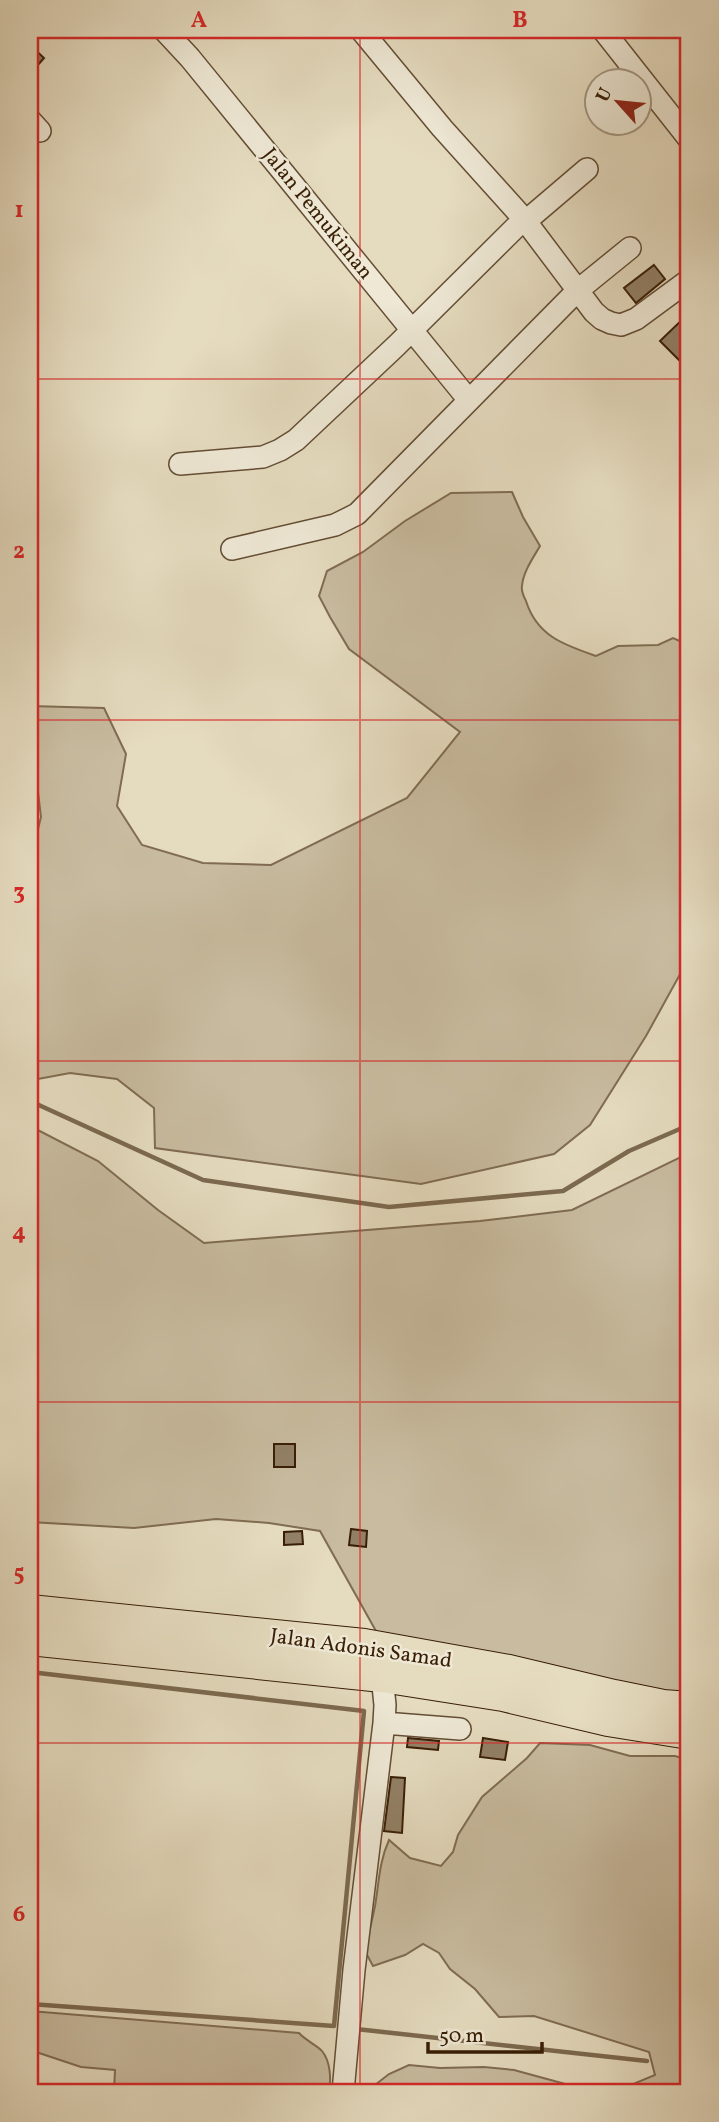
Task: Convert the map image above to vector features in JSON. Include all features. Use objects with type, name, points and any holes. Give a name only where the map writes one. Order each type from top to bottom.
[{"type":"highway","name":"Jalan Adonis Samad","points":[[30,1611],[364,1646],[509,1671],[535,1690],[608,1720],[689,1733]]},
{"type":"highway","name":"Jalan Adonis Samad","points":[[30,1639],[383,1676],[503,1695],[535,1690],[689,1709]]},
{"type":"street","name":"Jalan Pemukiman","points":[[164,30],[190,58],[468,399]]},
{"type":"street","points":[[361,30],[442,128],[525,220],[577,291],[602,319],[621,325],[636,319],[689,280]]},
{"type":"street","points":[[603,30],[689,139]]},
{"type":"street","points":[[180,464],[263,457],[296,440],[525,220],[587,169]]},
{"type":"street","points":[[232,549],[343,522],[357,514],[577,291],[630,248]]},
{"type":"street","points":[[343,2092],[384,1723],[383,1676]]},
{"type":"street","points":[[384,1723],[460,1729]]},
{"type":"shaded area","points":[[512,492],[540,546],[526,570],[522,588],[524,596],[537,623],[553,638],[596,656],[618,646],[658,645],[673,638],[689,645],[689,958],[646,1036],[590,1125],[554,1154],[421,1184],[155,1148],[154,1108],[117,1079],[70,1073],[38,1079],[30,1077],[30,862],[41,817],[34,759],[30,759],[30,706],[104,708],[126,754],[117,806],[142,845],[203,863],[271,865],[407,798],[460,732],[349,649],[319,596],[327,571],[363,552],[405,521],[451,493]]},
{"type":"shaded area","points":[[30,1126],[98,1161],[204,1243],[480,1221],[572,1210],[689,1153],[689,1694],[622,1688],[381,1640],[320,1531],[269,1523],[216,1519],[134,1528],[30,1522]]},
{"type":"shaded area","points":[[540,1743],[590,1745],[630,1756],[675,1756],[689,1760],[689,2092],[366,2092],[389,2074],[409,2065],[514,2070],[580,2088],[619,2090],[655,2075],[649,2052],[534,2016],[499,2017],[475,1989],[450,1969],[439,1953],[423,1944],[405,1955],[373,1966],[365,1951],[381,1864],[389,1840],[410,1858],[441,1866],[453,1852],[458,1835],[482,1797],[527,1758]]},
{"type":"shaded area","points":[[30,2011],[299,2033],[325,2055],[330,2071],[329,2092],[114,2092],[115,2070],[81,2067],[30,2050]]},
{"type":"building","points":[[30,45],[44,58],[30,74]]},
{"type":"building","points":[[654,265],[665,279],[636,303],[624,288]]},
{"type":"building","points":[[689,313],[689,339],[684,345],[689,350],[679,360],[660,341]]},
{"type":"building","points":[[274,1444],[295,1444],[295,1467],[274,1467]]},
{"type":"building","points":[[351,1529],[367,1531],[366,1547],[349,1545]]},
{"type":"building","points":[[302,1531],[303,1544],[284,1545],[284,1532]]},
{"type":"building","points":[[408,1738],[439,1741],[438,1750],[407,1747]]},
{"type":"building","points":[[483,1738],[508,1742],[505,1760],[480,1757]]},
{"type":"building","points":[[391,1777],[405,1778],[402,1833],[384,1831]]},
{"type":"waterway","points":[[30,1101],[203,1180],[389,1207],[563,1191],[629,1151],[689,1125]]},
{"type":"waterway","points":[[30,1672],[364,1711],[334,2026],[30,2004]]},
{"type":"waterway","points":[[356,2029],[647,2061]]}]
